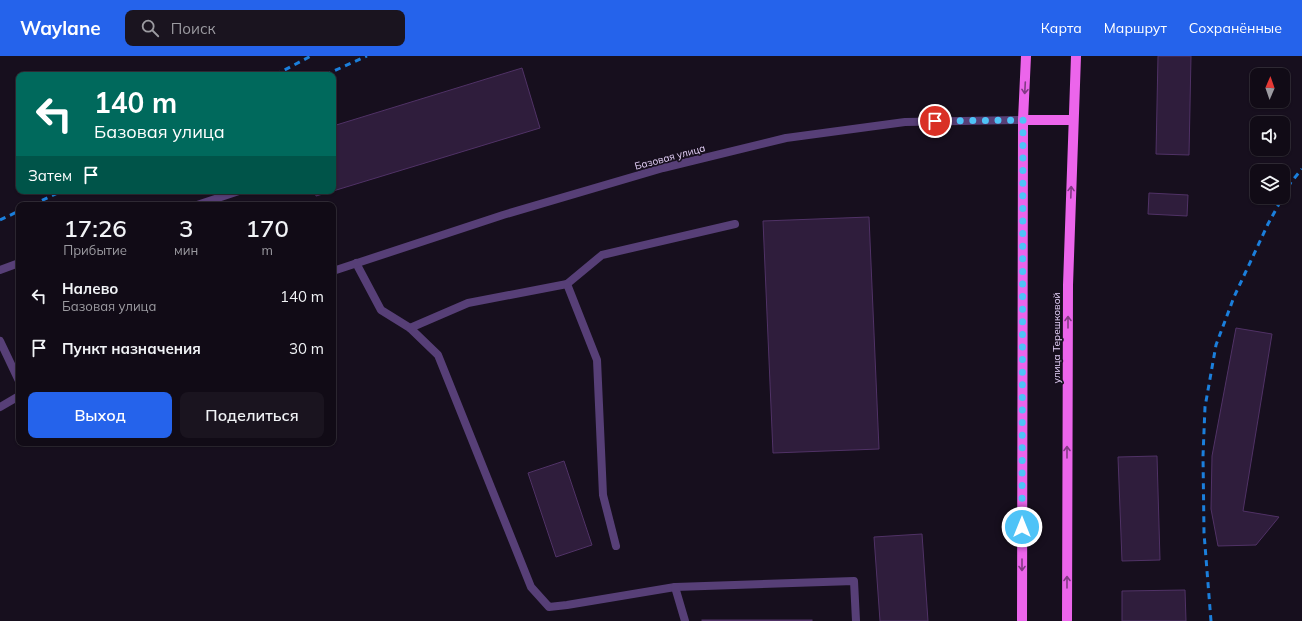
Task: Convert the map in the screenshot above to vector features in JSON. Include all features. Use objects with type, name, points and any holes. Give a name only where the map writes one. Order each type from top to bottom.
[{"type":"main road","points":[[1022,621],[1023,120],[1026,56]]},
{"type":"main road","name":"улица Терешковой","points":[[1067,621],[1068,285],[1076,56]]},
{"type":"main road","points":[[1023,120],[1073,120]]},
{"type":"street","name":"Базовая улица","points":[[336,270],[503,215],[648,172],[786,138],[905,122],[1023,120]]},
{"type":"street","points":[[206,202],[231,194]]},
{"type":"street","points":[[410,328],[468,303],[568,284],[602,255],[735,224]]},
{"type":"street","points":[[356,263],[381,310],[410,328],[438,355],[531,588],[549,607],[675,588],[854,581],[856,621]]},
{"type":"street","points":[[0,270],[16,265]]},
{"type":"street","points":[[568,284],[597,360],[603,495],[616,546]]},
{"type":"street","points":[[0,341],[16,375]]},
{"type":"street","points":[[0,407],[16,398]]},
{"type":"street","points":[[675,588],[685,621]]},
{"type":"building","points":[[1158,56],[1191,56],[1189,155],[1156,154]]},
{"type":"building","points":[[522,68],[540,128],[336,190],[336,125]]},
{"type":"building","points":[[1149,193],[1188,195],[1187,216],[1148,214]]},
{"type":"building","points":[[869,217],[879,449],[773,453],[763,221]]},
{"type":"building","points":[[1236,328],[1272,334],[1243,511],[1279,517],[1256,545],[1218,546],[1211,509],[1212,456]]},
{"type":"building","points":[[1157,456],[1160,560],[1122,561],[1118,457]]},
{"type":"building","points":[[564,461],[592,545],[556,557],[528,473]]},
{"type":"building","points":[[922,534],[928,621],[880,621],[874,537]]},
{"type":"building","points":[[1185,590],[1186,621],[1122,621],[1122,591]]},
{"type":"building","points":[[812,620],[812,621],[702,621]]},
{"type":"railway","points":[[281,72],[311,56]]},
{"type":"railway","points":[[332,72],[367,56]]},
{"type":"railway","points":[[1211,621],[1204,533],[1203,456],[1205,407],[1216,345],[1234,297],[1268,224],[1291,182],[1302,169]]},
{"type":"railway","points":[[38,202],[56,194]]},
{"type":"railway","points":[[0,220],[16,212]]},
{"type":"route","points":[[935,121],[1023,120],[1022,527]]}]
